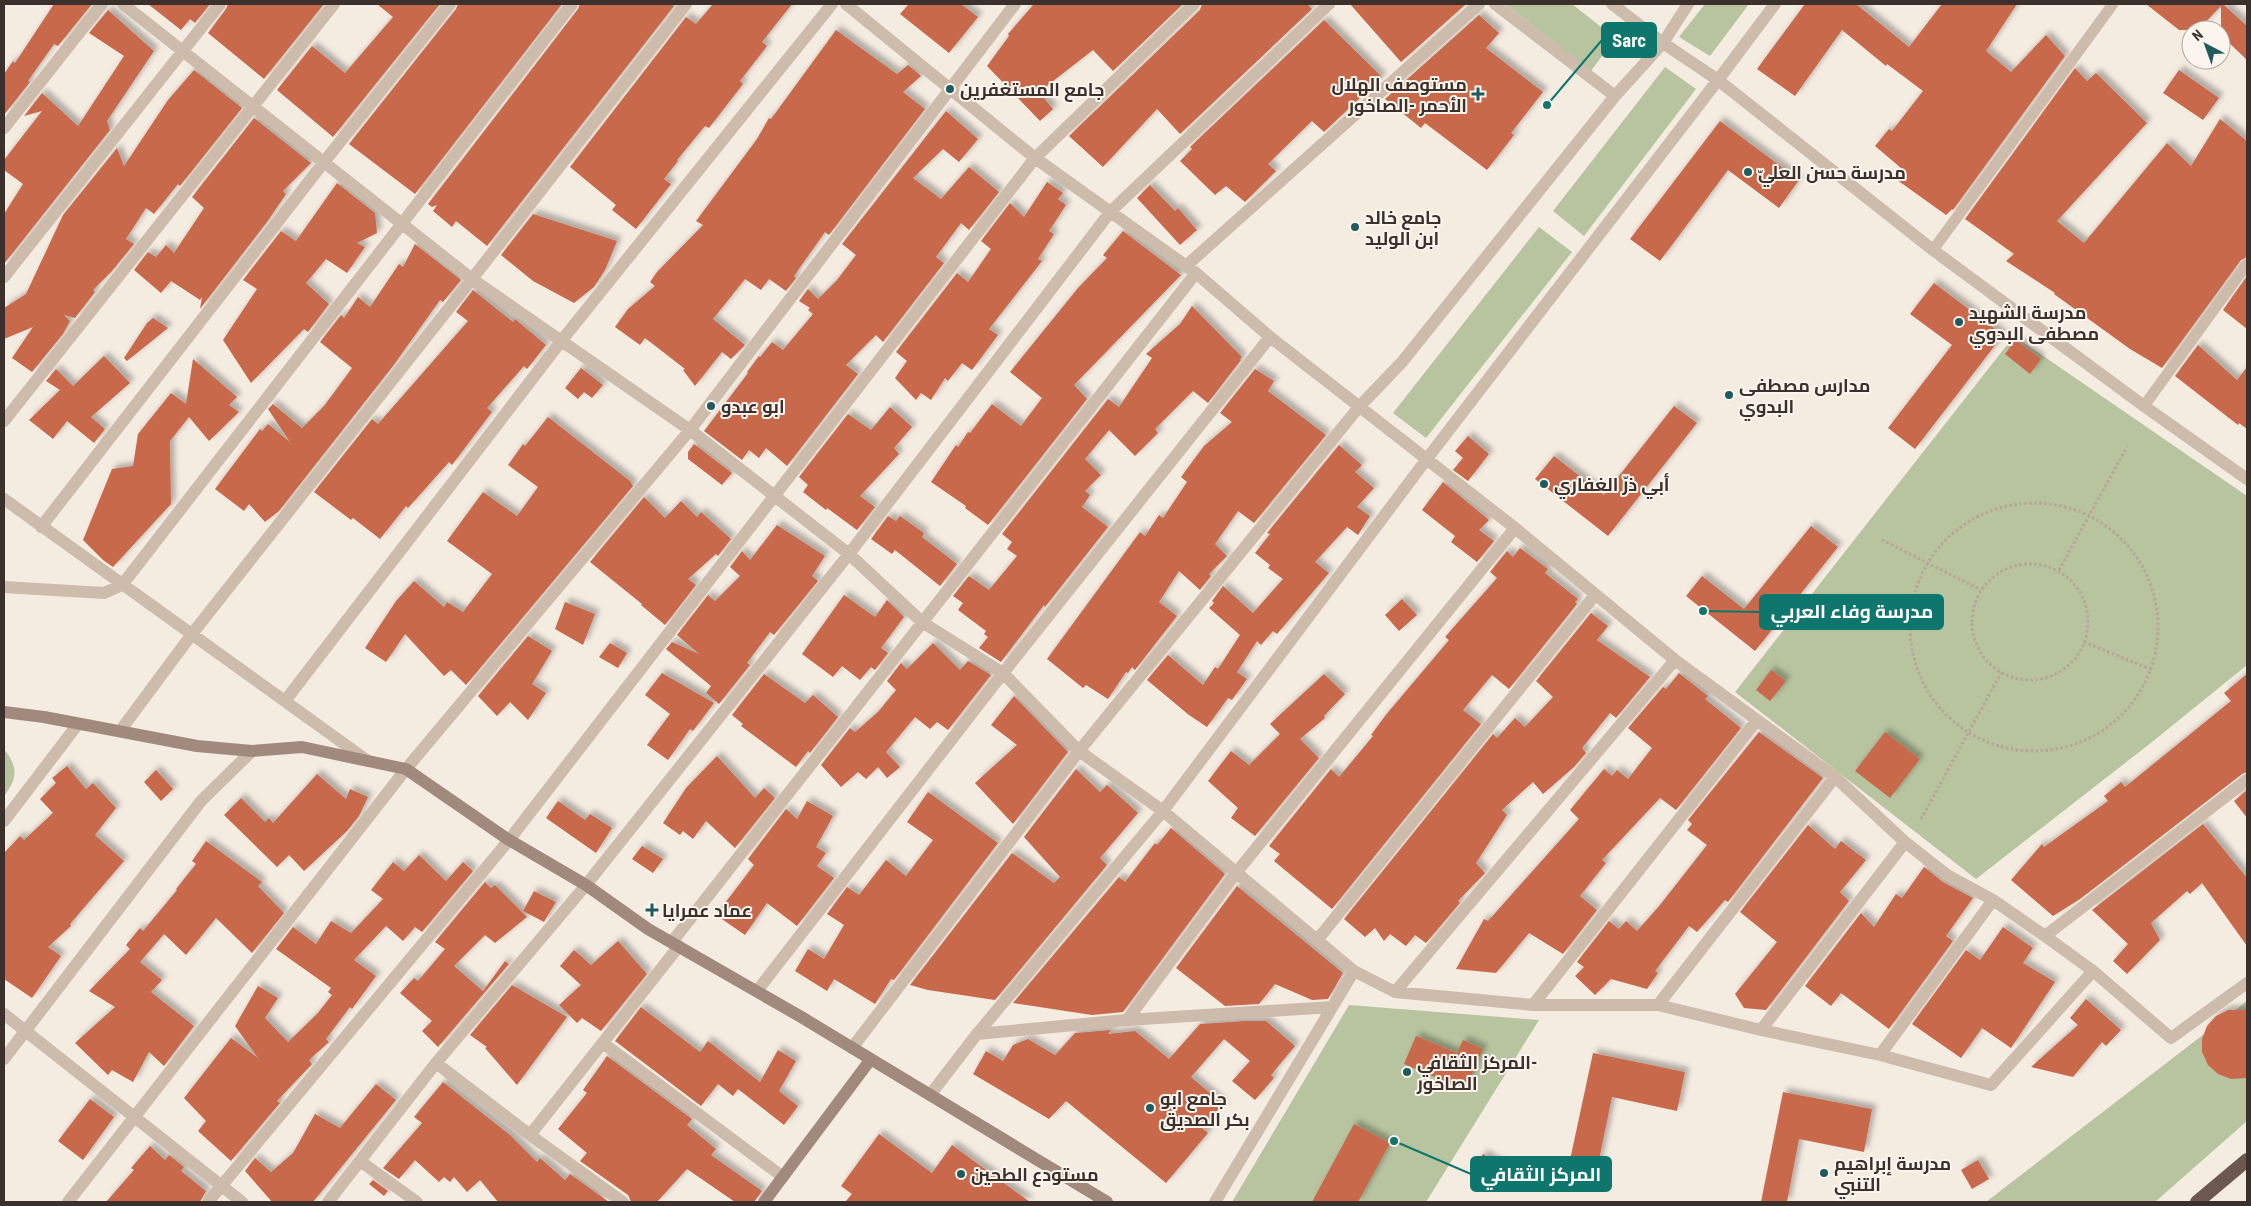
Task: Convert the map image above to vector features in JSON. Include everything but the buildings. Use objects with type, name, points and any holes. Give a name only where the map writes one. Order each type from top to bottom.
[{"type":"highway","points":[[2198,1202],[2247,1160]]},
{"type":"main road","points":[[4,712],[120,731],[196,746],[252,751],[302,747],[406,769],[509,840],[586,885],[648,928],[757,990],[1107,1202]]},
{"type":"main road","points":[[764,1202],[872,1059]]},
{"type":"street","points":[[4,128],[102,4]]},
{"type":"street","points":[[123,4],[472,279],[690,430],[849,554],[922,622],[1003,672],[1079,751],[1163,811],[1354,970],[1395,992],[1534,1005],[1658,1005],[1761,1030],[1880,1055],[1991,1085],[2093,971]]},
{"type":"street","points":[[4,277],[220,4]]},
{"type":"street","points":[[4,421],[334,4]]},
{"type":"street","points":[[42,527],[324,162],[450,4]]},
{"type":"street","points":[[4,587],[104,593],[122,585],[400,223],[572,4]]},
{"type":"street","points":[[120,731],[192,634],[686,4]]},
{"type":"street","points":[[285,701],[562,340],[832,4]]},
{"type":"street","points":[[846,4],[1035,158],[1192,269],[1270,337],[1515,528],[1675,660],[1835,776],[1905,842],[1947,875],[1993,900],[2046,936],[2093,971],[2171,1038],[2247,983]]},
{"type":"street","points":[[68,1202],[406,769],[690,430],[1015,4]]},
{"type":"street","points":[[208,1202],[509,840],[1035,158],[1194,4]]},
{"type":"street","points":[[328,1202],[436,1063],[586,885],[849,554],[1111,211],[1329,4]]},
{"type":"street","points":[[530,1136],[603,1043],[676,944],[1192,269],[1479,4]]},
{"type":"street","points":[[1495,4],[1615,96]]},
{"type":"street","points":[[1612,4],[1663,43],[1718,80],[1933,250],[2144,406],[2247,479]]},
{"type":"street","points":[[852,1048],[1079,751],[1359,407],[1402,362],[1615,96],[1663,43],[1688,4]]},
{"type":"street","points":[[930,1095],[977,1034],[1163,811],[1426,460],[1775,4]]},
{"type":"street","points":[[757,990],[1003,672],[1270,337]]},
{"type":"street","points":[[4,499],[368,760]]},
{"type":"street","points":[[1127,1020],[1236,873],[1515,528]]},
{"type":"street","points":[[1318,939],[1595,595]]},
{"type":"street","points":[[1395,992],[1675,660]]},
{"type":"street","points":[[1534,1005],[1757,720]]},
{"type":"street","points":[[4,821],[78,724]]},
{"type":"street","points":[[4,1059],[201,801],[252,751]]},
{"type":"street","points":[[1658,1005],[1835,776]]},
{"type":"street","points":[[2046,936],[2247,780]]},
{"type":"street","points":[[1761,1030],[1905,842]]},
{"type":"street","points":[[1880,1055],[1993,900]]},
{"type":"street","points":[[1215,1202],[1354,970]]},
{"type":"street","points":[[977,1034],[1127,1020],[1332,1007]]},
{"type":"street","points":[[4,1014],[242,1202]]},
{"type":"street","points":[[603,1043],[783,1177]]},
{"type":"street","points":[[436,1063],[530,1136],[623,1202]]},
{"type":"street","points":[[360,1161],[417,1202]]},
{"type":"lane","points":[[1933,250],[2113,4]]},
{"type":"lane","points":[[2144,406],[2247,264]]},
{"type":"path","points":[[2059,570],[2127,448]]},
{"type":"path","points":[[2017,503],[2054,503],[2090,515],[2120,536],[2143,566],[2156,601],[2158,638],[2153,670],[2130,706],[2104,730],[2072,746],[2036,752],[2001,748],[1968,734],[1938,707],[1924,687],[1912,657],[1908,624],[1913,592],[1927,562],[1950,534],[1982,513],[2017,503]]},
{"type":"path","points":[[1882,540],[1981,590]]},
{"type":"path","points":[[2038,564],[2059,570],[2074,584],[2084,602],[2088,622],[2084,642],[2074,659],[2059,672],[2040,680],[2020,680],[2002,673],[1983,658],[1973,636],[1972,612],[1981,590],[1996,574],[2016,566],[2038,564]]},
{"type":"path","points":[[2084,642],[2153,670]]},
{"type":"path","points":[[1921,819],[2002,673]]},
{"type":"green space","points":[[1505,4],[1572,4],[1615,38],[1591,71]]},
{"type":"green space","points":[[1705,4],[1749,4],[1710,56],[1679,37]]},
{"type":"green space","points":[[1665,67],[1696,89],[1584,236],[1553,211]]},
{"type":"green space","points":[[1539,227],[1572,252],[1426,438],[1393,413]]},
{"type":"green space","points":[[2014,336],[2247,496],[2247,665],[2152,742],[1976,879],[1735,692]]},
{"type":"green space","points":[[4,749],[12,761],[15,772],[12,784],[4,796]]},
{"type":"green space","points":[[2247,1001],[2247,1121],[2155,1202],[1986,1202]]},
{"type":"green space","name":"المركز الثقافي- الصاخور","points":[[1349,1005],[1539,1020],[1426,1202],[1232,1202]]},
{"type":"place","name":"جامع المستغفرين","points":[[950,89]]},
{"type":"place","name":"مستوصف الهلال الأحمر -الصاخور","points":[[1478,94]]},
{"type":"place","name":"Sarc","points":[[1547,105]]},
{"type":"place","name":"مدرسة حسن العليّ","points":[[1748,172]]},
{"type":"place","name":"جامع خالد ابن الوليد","points":[[1355,227]]},
{"type":"place","name":"مدرسة الشهيد مصطفى البدوي","points":[[1959,322]]},
{"type":"place","name":"مدارس مصطفى البدوي","points":[[1729,395]]},
{"type":"place","name":"ابو عبدو","points":[[711,406]]},
{"type":"place","name":"أبي ذرّ الغفاري","points":[[1544,484]]},
{"type":"place","name":"مدرسة وفاء العربي","points":[[1703,611]]},
{"type":"place","name":"عماد عمرايا","points":[[652,910]]},
{"type":"place","name":"المركز الثقافي- الصاخور","points":[[1407,1072]]},
{"type":"place","name":"جامع ابو بكر الصديق","points":[[1150,1108]]},
{"type":"place","name":"المركز الثقافي","points":[[1394,1141]]},
{"type":"place","name":"مدرسة إبراهيم التنبي","points":[[1824,1173]]},
{"type":"place","name":"مستودع الطحين","points":[[961,1174]]}]
